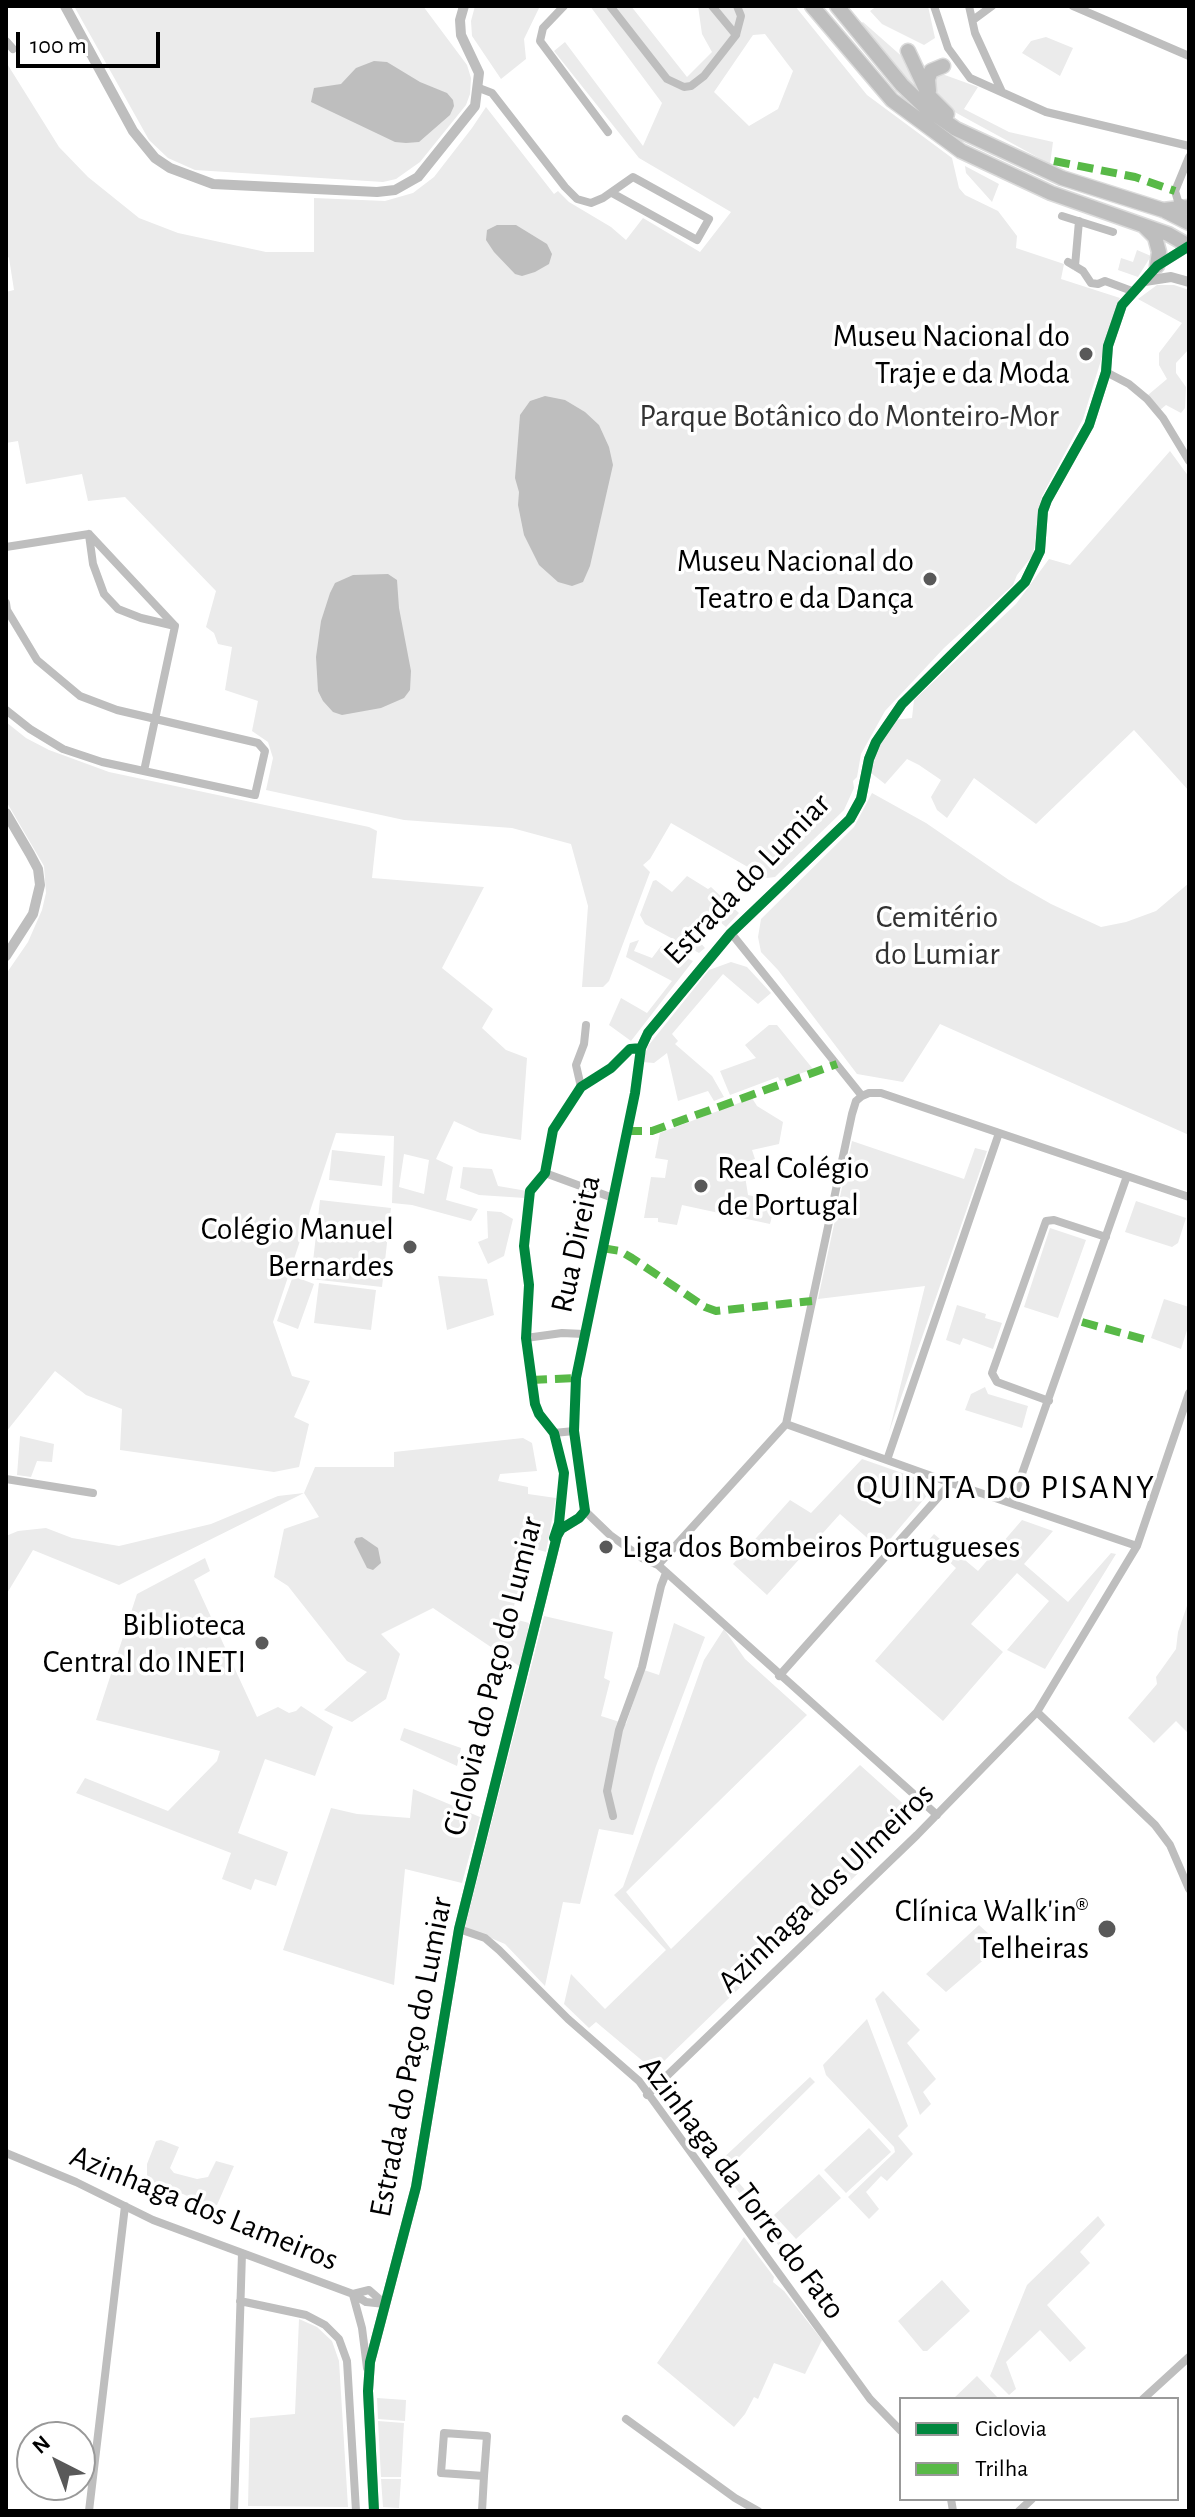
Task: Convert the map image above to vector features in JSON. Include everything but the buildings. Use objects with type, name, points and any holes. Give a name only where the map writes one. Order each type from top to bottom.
[{"type":"highway","points":[[812,6],[892,100],[961,151],[1051,193],[1140,223],[1189,246]]},
{"type":"highway","points":[[837,6],[902,85],[926,108],[956,129],[1062,178],[1163,210],[1189,223]]},
{"type":"highway","points":[[908,51],[929,96],[989,145]]},
{"type":"highway","points":[[929,96],[931,71],[943,66]]},
{"type":"highway","points":[[1163,210],[1187,207]]},
{"type":"highway","points":[[1140,223],[1155,237],[1159,252],[1157,266]]},
{"type":"street","points":[[65,6],[142,144],[170,168],[213,184],[325,191],[395,190],[409,184],[424,171],[471,113],[479,88],[477,66],[459,28],[464,6]]},
{"type":"street","points":[[564,6],[543,28],[539,34],[540,41],[608,132]]},
{"type":"street","points":[[610,6],[663,75],[678,86],[691,86],[704,76],[736,35],[741,16],[737,6]]},
{"type":"street","points":[[712,6],[736,35]]},
{"type":"street","points":[[934,6],[948,48],[970,78],[1046,112],[1189,146]]},
{"type":"street","points":[[969,6],[975,33],[1002,93]]},
{"type":"street","points":[[973,20],[992,6]]},
{"type":"street","points":[[1073,6],[1189,56]]},
{"type":"street","points":[[6,41],[13,49]]},
{"type":"street","points":[[479,88],[492,93],[572,196],[591,203],[612,193],[633,177],[709,219],[697,240],[612,193]]},
{"type":"street","points":[[1187,207],[1178,201],[1175,191],[1189,157]]},
{"type":"street","points":[[1062,216],[1113,232]]},
{"type":"street","points":[[1079,221],[1071,264],[1083,271],[1088,282],[1098,284],[1105,281],[1132,291],[1157,266],[1189,246]]},
{"type":"street","points":[[1145,281],[1171,277],[1189,282]]},
{"type":"street","name":"Estrada do Lumiar","points":[[641,1048],[648,1033],[731,933],[850,819],[861,799],[869,759],[890,719],[909,696],[1025,582],[1040,551],[1043,511],[1089,425],[1106,372],[1108,346],[1122,305],[1132,291]]},
{"type":"street","points":[[1106,372],[1129,384],[1147,399],[1189,461]]},
{"type":"street","points":[[6,547],[89,534]]},
{"type":"street","points":[[89,534],[93,564],[104,594],[118,609],[175,626]]},
{"type":"street","points":[[89,534],[175,626]]},
{"type":"street","points":[[6,603],[37,660],[80,696],[117,710],[258,743],[265,751],[255,795],[102,762],[63,749],[6,710]]},
{"type":"street","points":[[144,771],[175,626]]},
{"type":"street","points":[[6,813],[38,869],[40,885],[38,903],[6,956]]},
{"type":"street","points":[[6,941],[25,927]]},
{"type":"street","points":[[731,933],[862,1096]]},
{"type":"street","points":[[581,1087],[576,1065],[584,1044],[586,1025]]},
{"type":"street","points":[[574,1431],[554,1433],[539,1414],[526,1338],[529,1285],[524,1246],[530,1191],[545,1173],[553,1130],[581,1087],[611,1068],[630,1049],[641,1048]]},
{"type":"street","name":"Rua Direita","points":[[585,1511],[574,1431],[576,1378],[635,1093],[641,1048]]},
{"type":"street","points":[[658,1565],[786,1424],[854,1108],[862,1096],[881,1093],[1189,1197]]},
{"type":"street","points":[[887,1460],[999,1133]]},
{"type":"street","points":[[545,1173],[613,1198]]},
{"type":"street","points":[[1012,1502],[1127,1176]]},
{"type":"street","points":[[1049,1401],[997,1382],[992,1373],[1044,1224],[1054,1220],[1106,1237]]},
{"type":"street","points":[[526,1338],[562,1333],[584,1334]]},
{"type":"street","name":"Azinhaga dos Ulmeiros","points":[[647,2095],[937,1815],[1037,1712],[1137,1546],[1189,1393]]},
{"type":"street","points":[[786,1424],[1137,1546]]},
{"type":"street","points":[[6,1479],[93,1493]]},
{"type":"street","points":[[779,1676],[951,1483]]},
{"type":"street","points":[[585,1511],[610,1535],[642,1558],[658,1565],[937,1815]]},
{"type":"street","name":"Estrada do Paço do Lumiar","points":[[374,2511],[368,2378],[416,2187],[459,1929],[557,1536],[585,1511]]},
{"type":"street","points":[[613,1816],[607,1791],[616,1744],[642,1667],[666,1573]]},
{"type":"street","points":[[1037,1712],[1155,1825],[1170,1845],[1189,1889]]},
{"type":"street","name":"Azinhaga da Torre do Fato","points":[[459,1929],[485,1938],[568,2019],[639,2081],[870,2399],[899,2429]]},
{"type":"street","name":"Azinhaga dos Lameiros","points":[[6,2153],[76,2182],[153,2220],[353,2294],[369,2290],[385,2304]]},
{"type":"street","points":[[89,2511],[125,2206]]},
{"type":"street","points":[[234,2511],[242,2253]]},
{"type":"street","points":[[353,2294],[362,2328],[368,2378]]},
{"type":"street","points":[[240,2301],[306,2315],[325,2325],[339,2339],[347,2361],[356,2511]]},
{"type":"street","points":[[1145,2397],[1189,2357]]},
{"type":"street","points":[[626,2419],[735,2498],[758,2511]]},
{"type":"street","points":[[482,2511],[487,2436],[444,2433],[441,2473],[484,2476]]},
{"type":"green space","points":[[74,6],[423,6],[467,65],[471,78],[470,94],[466,105],[420,162],[396,179],[383,182],[195,170],[168,158],[149,140]]},
{"type":"green space","points":[[475,6],[540,6],[524,39],[526,59],[501,79],[472,36],[471,21]]},
{"type":"green space","name":"Parque Botânico do Monteiro-Mor","points":[[590,6],[631,6],[687,77],[712,52],[702,34],[698,6],[795,6],[867,95],[952,158],[959,188],[965,195],[998,211],[1017,236],[1016,248],[1064,264],[1061,279],[1120,298],[1083,419],[1042,496],[1033,555],[1013,585],[944,648],[885,711],[861,754],[854,788],[844,810],[775,877],[767,878],[671,823],[650,859],[643,865],[650,872],[609,981],[603,987],[582,987],[588,906],[571,844],[512,828],[404,820],[266,790],[273,758],[268,742],[252,731],[258,701],[225,690],[232,647],[218,644],[214,633],[206,627],[216,591],[125,497],[88,501],[82,474],[26,484],[18,441],[6,443],[6,292],[14,290],[6,254],[6,62],[59,147],[88,177],[139,218],[178,233],[266,252],[314,252],[314,198],[385,201],[413,193],[434,177],[486,107],[554,194],[558,191],[569,202],[611,227],[626,240],[643,218],[700,252],[731,212],[639,158],[554,51],[565,42],[643,146],[662,103]],"holes":[[[765,34],[793,71],[778,109],[749,126],[714,92],[753,35]]]},
{"type":"green space","points":[[877,6],[928,6],[935,38],[924,45],[882,24],[870,11]]},
{"type":"green space","points":[[863,22],[906,60],[926,99],[904,78],[860,24]]},
{"type":"green space","points":[[1046,37],[1073,48],[1060,76],[1022,53],[1031,41]]},
{"type":"green space","points":[[942,74],[978,87],[964,109],[1009,132],[1053,142],[1050,164],[940,104],[934,93],[936,78]]},
{"type":"green space","points":[[965,166],[999,184],[992,202],[966,173]]},
{"type":"green space","points":[[1137,250],[1151,256],[1138,277],[1118,270],[1121,258],[1133,262]]},
{"type":"green space","points":[[1157,285],[1174,285],[1189,290],[1189,349],[1176,363],[1176,373],[1186,387],[1185,408],[1181,413],[1166,405],[1160,410],[1148,395],[1167,379],[1159,365],[1159,353],[1182,323],[1138,299]]},
{"type":"green space","points":[[1170,451],[1189,477],[1189,791],[1134,730],[1036,824],[974,778],[947,818],[937,810],[931,797],[941,780],[919,765],[907,759],[885,784],[871,773],[877,751],[893,720],[912,718],[914,700],[1016,604],[1049,559],[1070,565]]},
{"type":"green space","points":[[6,722],[26,738],[49,750],[109,772],[369,827],[377,831],[372,878],[484,887],[442,968],[493,1009],[482,1028],[506,1050],[527,1058],[521,1140],[480,1133],[454,1121],[436,1159],[453,1167],[446,1200],[478,1209],[471,1221],[412,1205],[392,1203],[394,1136],[336,1133],[273,1322],[292,1376],[310,1381],[294,1417],[309,1424],[299,1467],[274,1472],[120,1450],[122,1409],[86,1395],[55,1371],[6,1432],[6,974],[28,942],[46,893],[44,866],[6,801]],"holes":[[[404,1154],[429,1160],[424,1194],[399,1187]]]},
{"type":"green space","name":"Cemitério do Lumiar","points":[[872,793],[926,823],[1009,880],[1101,927],[1156,911],[1189,883],[1189,1135],[940,1024],[903,1082],[857,1074],[761,952],[758,937],[761,919],[854,827]]},
{"type":"green space","points":[[687,876],[708,889],[711,887],[739,913],[726,927],[707,911],[690,931],[705,948],[699,953],[645,924],[640,915],[653,881],[672,892]]},
{"type":"green space","points":[[639,940],[634,951],[652,958],[661,946],[693,961],[631,1041],[609,1025],[621,998],[647,1013],[672,981],[626,957],[630,943]]},
{"type":"green space","points":[[731,962],[747,967],[771,993],[758,1004],[723,974],[672,1034],[678,1041],[675,1044],[712,1076],[724,1097],[714,1101],[708,1091],[678,1101],[667,1053],[654,1063],[642,1062],[648,1046],[709,970]]},
{"type":"green space","points":[[769,1025],[777,1025],[813,1069],[780,1081],[778,1077],[730,1095],[720,1071],[756,1058],[745,1045]]},
{"type":"green space","points":[[752,1098],[757,1106],[783,1122],[779,1144],[752,1150],[755,1159],[743,1163],[748,1195],[775,1204],[770,1224],[682,1205],[677,1225],[658,1222],[658,1218],[644,1218],[651,1177],[665,1178],[668,1160],[655,1158],[660,1133]]},
{"type":"green space","points":[[852,1141],[964,1179],[975,1148],[987,1151],[889,1432],[925,1286],[818,1299]]},
{"type":"green space","points":[[332,1150],[385,1156],[382,1186],[329,1180]]},
{"type":"green space","points":[[463,1167],[492,1169],[498,1186],[527,1191],[525,1198],[479,1195],[460,1188]]},
{"type":"green space","points":[[320,1200],[391,1208],[382,1287],[311,1279]]},
{"type":"green space","points":[[1136,1201],[1186,1218],[1178,1243],[1172,1247],[1125,1232]]},
{"type":"green space","points":[[487,1211],[501,1212],[513,1219],[504,1256],[488,1264],[478,1242],[488,1238]]},
{"type":"green space","points":[[1050,1228],[1086,1240],[1058,1318],[1024,1307]]},
{"type":"green space","points":[[293,1276],[314,1284],[298,1329],[277,1321]]},
{"type":"green space","points":[[438,1276],[487,1279],[494,1315],[447,1330]]},
{"type":"green space","points":[[319,1283],[376,1290],[371,1330],[314,1323]]},
{"type":"green space","points":[[1164,1299],[1189,1307],[1189,1324],[1181,1349],[1151,1338]]},
{"type":"green space","points":[[957,1305],[986,1314],[985,1318],[1002,1323],[993,1349],[963,1338],[960,1345],[946,1340]]},
{"type":"green space","points":[[985,1387],[988,1394],[1028,1406],[1022,1428],[965,1410],[971,1394]]},
{"type":"green space","points":[[20,1436],[54,1444],[52,1462],[37,1461],[31,1477],[17,1475]]},
{"type":"green space","points":[[523,1438],[532,1443],[537,1471],[500,1474],[498,1481],[528,1487],[528,1494],[556,1498],[546,1552],[529,1547],[511,1618],[529,1623],[522,1668],[433,1608],[381,1634],[400,1654],[386,1699],[352,1722],[324,1710],[367,1672],[347,1661],[288,1586],[274,1577],[284,1529],[319,1517],[304,1493],[315,1467],[394,1467],[394,1452]]},
{"type":"green space","points":[[862,1459],[931,1485],[930,1492],[881,1550],[840,1514],[767,1595],[733,1564],[790,1500],[811,1513]]},
{"type":"green space","points":[[304,1493],[119,1585],[33,1550],[6,1595],[6,1536],[18,1531],[46,1528],[72,1538],[119,1546],[211,1524],[278,1496]]},
{"type":"green space","points":[[1022,1520],[1053,1531],[1024,1564],[1068,1602],[1111,1553],[1116,1554],[1045,1669],[1007,1650],[1049,1601],[1017,1573],[971,1624],[1003,1652],[943,1721],[875,1661],[956,1568],[927,1542],[934,1534],[978,1571]]},
{"type":"green space","points":[[205,1558],[210,1571],[194,1580],[257,1717],[278,1707],[289,1713],[301,1706],[333,1727],[315,1776],[265,1759],[238,1833],[288,1852],[276,1886],[255,1879],[251,1890],[222,1879],[231,1853],[76,1793],[85,1778],[168,1811],[217,1761],[220,1751],[96,1720],[137,1594]]},
{"type":"green space","points":[[1189,1600],[1189,1734],[1176,1721],[1154,1743],[1128,1718],[1157,1684],[1156,1677],[1176,1649],[1178,1632]]},
{"type":"green space","points":[[544,1616],[613,1632],[604,1678],[610,1681],[601,1716],[626,1724],[644,1670],[659,1675],[674,1623],[705,1637],[633,1835],[599,1829],[580,1904],[563,1902],[545,1986],[505,1944],[465,1927]]},
{"type":"green space","points":[[724,1629],[745,1659],[807,1715],[626,1892],[671,1949],[860,1765],[909,1809],[913,1817],[661,2064],[651,2068],[596,2022],[589,2028],[564,2004],[571,1974],[605,2009],[666,1950],[614,1895],[623,1887],[704,1660]]},
{"type":"green space","points":[[404,1728],[461,1748],[457,1766],[400,1740]]},
{"type":"green space","points":[[413,1789],[480,1817],[462,1883],[405,1869],[394,1985],[283,1950],[331,1808],[357,1814],[410,1818]]},
{"type":"green space","points":[[979,1925],[1001,1945],[946,1992],[926,1974]]},
{"type":"green space","points":[[883,1991],[920,2030],[907,2043],[936,2079],[923,2092],[931,2104],[920,2115],[875,1999]]},
{"type":"green space","points":[[867,2019],[908,2126],[898,2136],[913,2154],[887,2181],[881,2176],[866,2192],[879,2209],[869,2219],[848,2197],[895,2152],[894,2147],[826,2075],[823,2065]]},
{"type":"green space","points":[[810,2077],[815,2082],[731,2165],[736,2171],[732,2175],[769,2217],[764,2223],[791,2254],[788,2258],[719,2162]]},
{"type":"green space","points":[[869,2128],[891,2152],[846,2193],[824,2170]]},
{"type":"green space","points":[[156,2141],[179,2147],[170,2168],[174,2173],[197,2179],[208,2177],[216,2161],[234,2166],[217,2205],[209,2206],[183,2194],[154,2187],[147,2175],[147,2164]]},
{"type":"green space","points":[[819,2174],[841,2198],[796,2239],[774,2215]]},
{"type":"green space","points":[[1098,2216],[1105,2225],[1080,2252],[1090,2263],[1047,2305],[1086,2348],[1070,2362],[1040,2330],[1006,2362],[1016,2389],[1009,2395],[990,2376],[1027,2285]]},
{"type":"green space","points":[[744,2237],[774,2277],[773,2282],[784,2291],[822,2340],[805,2374],[774,2363],[758,2399],[754,2397],[734,2427],[657,2363]]},
{"type":"green space","points":[[942,2280],[970,2311],[927,2351],[923,2351],[898,2321]]},
{"type":"green space","points":[[299,2319],[317,2327],[332,2341],[339,2361],[348,2507],[248,2506],[250,2418],[295,2414]]},
{"type":"green space","points":[[977,2376],[997,2397],[955,2397]]},
{"type":"green space","points":[[377,2398],[406,2400],[405,2421],[378,2419]]},
{"type":"green space","points":[[378,2421],[404,2423],[401,2477],[381,2477]]},
{"type":"green space","points":[[381,2479],[401,2479],[399,2508],[383,2507]]},
{"type":"shaded area","points":[[374,61],[387,62],[420,82],[447,93],[454,106],[450,115],[419,142],[395,142],[311,102],[314,88],[341,84],[356,68]]},
{"type":"shaded area","points":[[497,225],[516,225],[547,244],[552,254],[549,264],[522,276],[515,274],[486,240],[487,230]]},
{"type":"shaded area","points":[[545,396],[565,400],[599,425],[613,465],[590,566],[583,582],[572,586],[558,582],[539,565],[524,535],[518,505],[519,492],[515,478],[520,415],[530,401]]},
{"type":"shaded area","points":[[388,574],[397,580],[411,671],[410,690],[404,698],[381,708],[342,715],[333,712],[318,691],[316,657],[321,621],[330,593],[335,583],[353,575]]},
{"type":"shaded area","points":[[362,1537],[378,1548],[381,1563],[373,1570],[367,1568],[354,1542]]},
{"type":"marked path","points":[[1054,161],[1135,177],[1175,191]]},
{"type":"marked path","points":[[626,1131],[652,1131],[837,1064]]},
{"type":"marked path","points":[[602,1248],[620,1251],[705,1307],[716,1311],[812,1301]]},
{"type":"marked path","points":[[1082,1322],[1150,1341]]},
{"type":"marked path","points":[[531,1380],[576,1378]]},
{"type":"cycle path","name":"Ciclovia do Paço do Lumiar","points":[[374,2511],[368,2391],[370,2362],[416,2187],[459,1929],[557,1536],[561,1529],[585,1511],[574,1431],[576,1378],[635,1093],[641,1048],[648,1033],[731,933],[850,819],[861,799],[869,759],[876,742],[902,704],[1025,582],[1040,551],[1043,511],[1047,500],[1089,425],[1106,372],[1108,346],[1122,305],[1157,266],[1189,246]]},
{"type":"cycle path","name":"Ciclovia do Paço do Lumiar","points":[[554,1538],[559,1523],[564,1473],[554,1433],[535,1404],[526,1338],[529,1285],[524,1246],[530,1191],[545,1173],[553,1130],[581,1087],[611,1068],[630,1049],[641,1048]]},
{"type":"place","name":"Museu Nacional do Traje e da Moda","points":[[1086,354]]},
{"type":"place","name":"Museu Nacional do Teatro e da Dança","points":[[930,579]]},
{"type":"place","name":"Real Colégio de Portugal","points":[[701,1186]]},
{"type":"place","name":"Colégio Manuel Bernardes","points":[[410,1247]]},
{"type":"place","name":"Liga dos Bombeiros Portugueses","points":[[606,1547]]},
{"type":"place","name":"Biblioteca Central do INETI","points":[[262,1643]]},
{"type":"place","name":"Clínica Walk'in® Telheiras","points":[[1107,1929]]},
{"type":"district","name":"QUINTA DO PISANY","points":[[1006,1488]]}]
